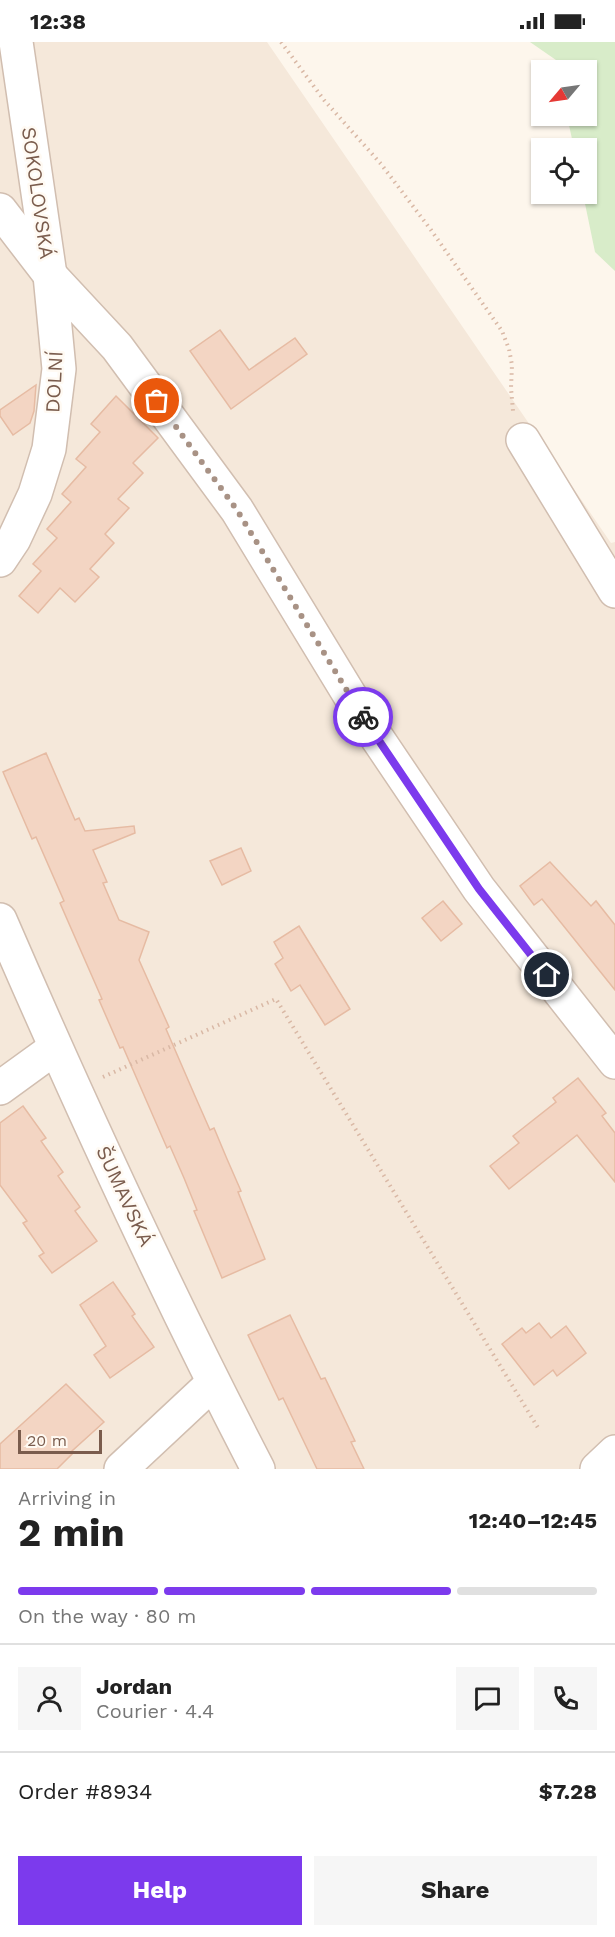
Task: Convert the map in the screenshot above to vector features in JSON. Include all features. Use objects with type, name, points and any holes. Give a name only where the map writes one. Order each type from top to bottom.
[{"type":"street","name":"SOKOLOVSKÁ","points":[[16,42],[50,275],[117,347],[237,510],[363,717],[479,889],[615,1062]]},
{"type":"street","points":[[0,210],[50,275]]},
{"type":"street","name":"DOLNÍ","points":[[0,560],[14,539],[35,494],[49,449],[58,369],[50,275]]},
{"type":"street","points":[[523,440],[615,591]]},
{"type":"street","name":"ŠUMAVSKÁ","points":[[0,920],[55,1048],[213,1383],[258,1469]]},
{"type":"street","points":[[0,1088],[55,1048]]},
{"type":"street","points":[[121,1469],[213,1383]]},
{"type":"street","points":[[597,1469],[615,1452]]},
{"type":"path","points":[[281,42],[324,100],[381,164],[502,331],[512,364],[511,388],[514,418],[523,440]]},
{"type":"path","points":[[75,1090],[276,999],[540,1431]]},
{"type":"shaded area","points":[[0,42],[267,42],[611,543],[615,542],[615,1469],[0,1469]]},
{"type":"green space","points":[[530,42],[615,42],[615,271],[595,252],[585,204],[597,204],[597,138],[572,138],[569,126],[597,126],[597,60],[556,60]]},
{"type":"building","points":[[220,330],[249,370],[295,338],[307,354],[231,409],[190,351]]},
{"type":"building","points":[[36,385],[34,411],[30,423],[13,435],[0,416],[0,410]]},
{"type":"building","points":[[116,396],[158,438],[133,463],[143,473],[118,499],[129,508],[105,534],[114,543],[90,569],[99,577],[75,602],[60,588],[38,613],[19,596],[41,571],[33,564],[57,538],[47,529],[71,502],[62,494],[86,467],[76,459],[100,432],[91,424]]},
{"type":"building","points":[[46,753],[75,820],[79,818],[85,831],[134,826],[135,833],[93,850],[107,882],[103,883],[119,920],[149,932],[139,960],[169,1027],[166,1029],[210,1130],[214,1128],[241,1191],[238,1192],[265,1259],[222,1278],[194,1211],[197,1210],[184,1178],[170,1146],[167,1148],[123,1047],[120,1048],[99,1000],[102,999],[60,903],[64,901],[36,837],[32,839],[3,772]]},
{"type":"building","points":[[241,848],[251,871],[222,885],[210,861]]},
{"type":"building","points":[[550,862],[591,906],[596,901],[615,925],[615,990],[542,899],[534,905],[520,886]]},
{"type":"building","points":[[443,901],[462,924],[441,941],[422,918]]},
{"type":"building","points":[[299,926],[350,1009],[325,1025],[300,985],[291,991],[275,964],[283,958],[274,942]]},
{"type":"building","points":[[578,1078],[606,1113],[602,1116],[615,1133],[615,1182],[577,1135],[509,1189],[490,1166],[519,1143],[513,1136],[556,1102],[553,1098]]},
{"type":"building","points":[[23,1106],[46,1138],[41,1141],[63,1172],[58,1176],[80,1207],[75,1211],[97,1241],[52,1273],[39,1256],[44,1253],[23,1223],[27,1221],[0,1185],[0,1123]]},
{"type":"building","points":[[113,1282],[135,1314],[132,1316],[154,1347],[110,1378],[94,1355],[106,1346],[80,1305]]},
{"type":"building","points":[[290,1315],[321,1379],[325,1378],[355,1441],[351,1442],[364,1469],[317,1469],[283,1398],[279,1400],[248,1335]]},
{"type":"building","points":[[539,1323],[551,1338],[566,1326],[586,1353],[557,1376],[553,1370],[534,1385],[502,1344],[522,1328],[526,1333]]},
{"type":"building","points":[[66,1384],[104,1422],[72,1451],[73,1453],[57,1469],[0,1469],[0,1444]]},
{"type":"way so far","points":[[157,401],[237,510],[363,717]]},
{"type":"route","points":[[363,717],[479,889],[547,975]]}]
